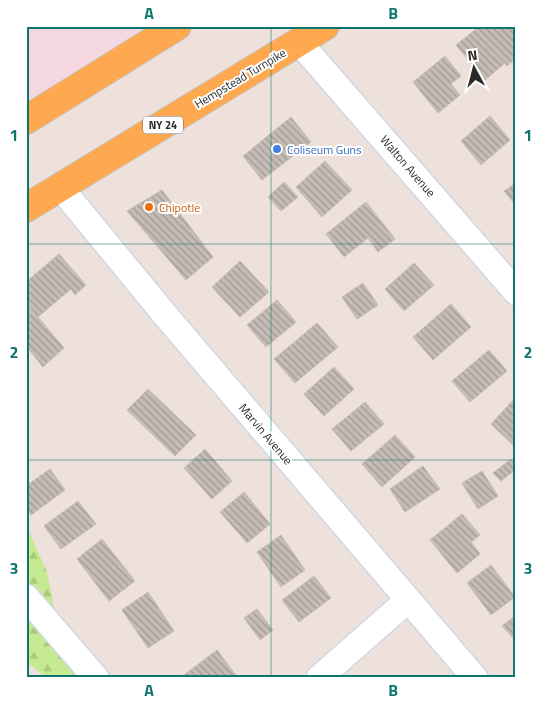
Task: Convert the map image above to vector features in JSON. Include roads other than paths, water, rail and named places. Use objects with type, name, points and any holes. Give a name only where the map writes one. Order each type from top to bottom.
[{"type":"main road","points":[[26,120],[177,26]]},
{"type":"main road","name":"Hempstead Turnpike","points":[[26,208],[325,26]]},
{"type":"street","name":"Walton Avenue","points":[[299,42],[516,292]]},
{"type":"street","name":"Marvin Avenue","points":[[60,187],[166,316],[475,678]]},
{"type":"street","points":[[26,597],[96,678]]},
{"type":"street","points":[[319,678],[408,600]]},
{"type":"place","name":"Coliseum Guns","points":[[277,149]]},
{"type":"place","name":"Chipotle","points":[[149,207]]}]
